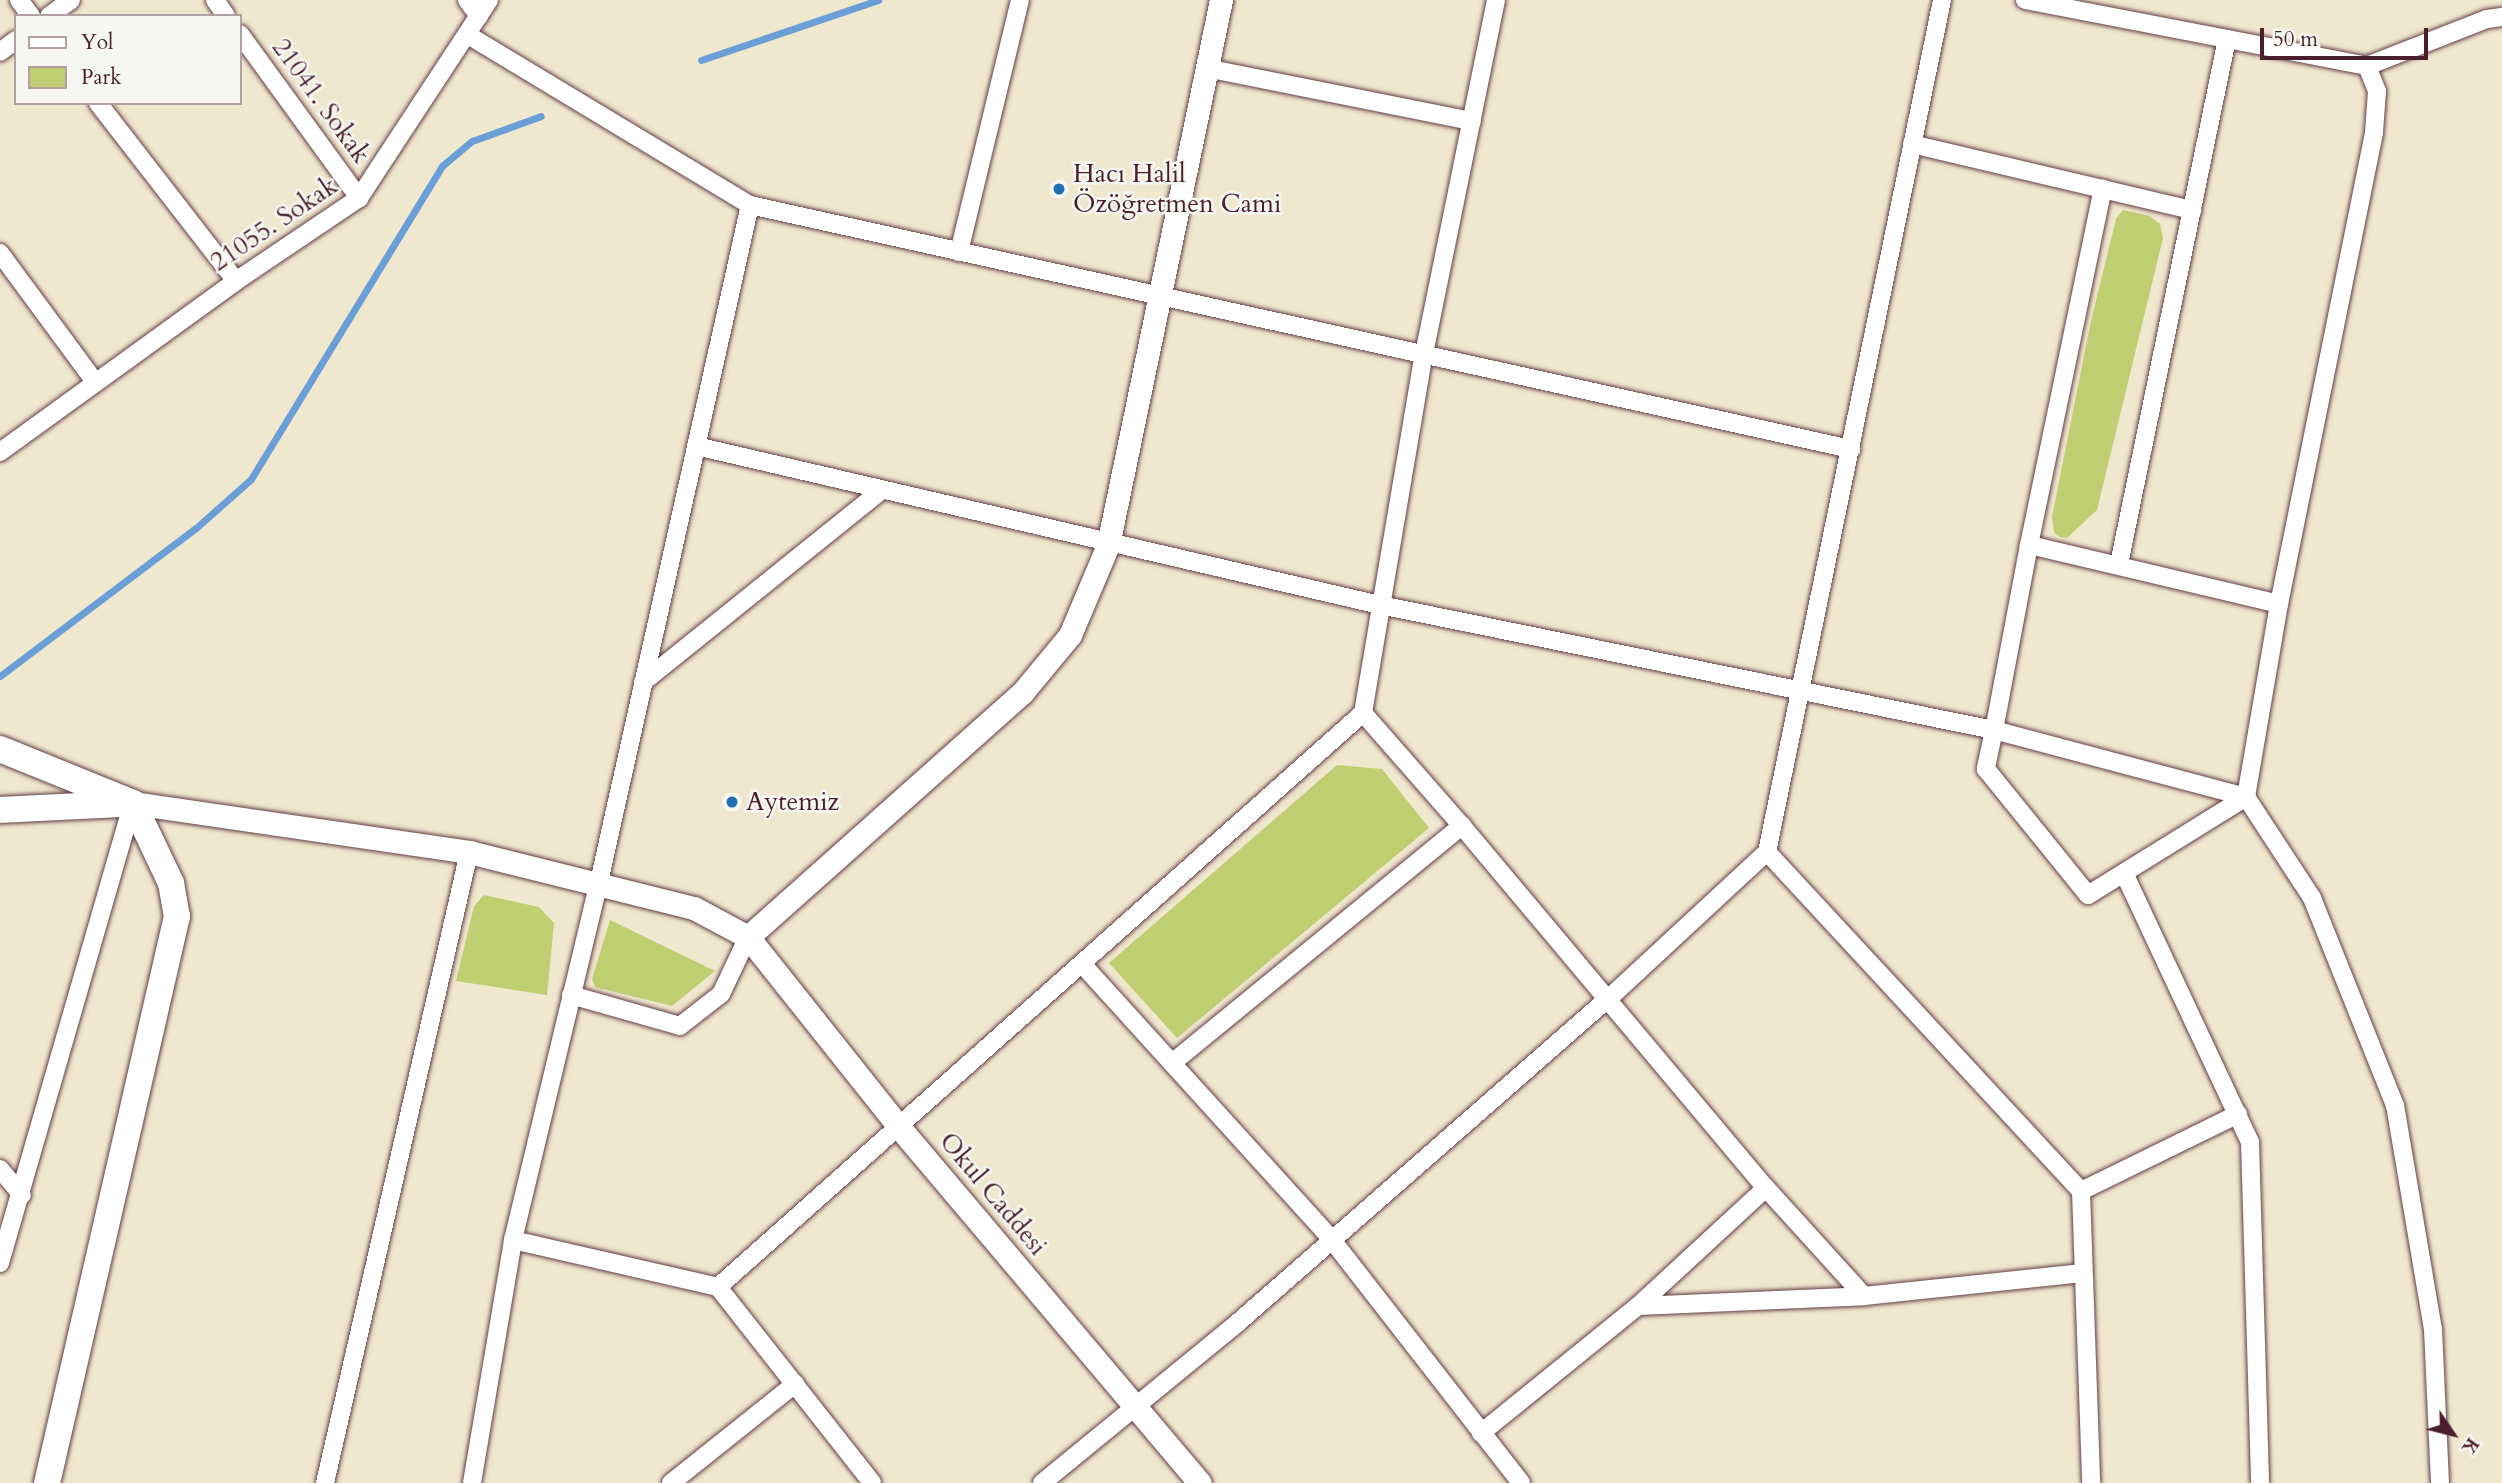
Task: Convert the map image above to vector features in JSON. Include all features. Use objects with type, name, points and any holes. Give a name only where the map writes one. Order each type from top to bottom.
[{"type":"main road","points":[[0,748],[133,803],[171,883],[177,916],[47,1483]]},
{"type":"main road","points":[[0,810],[133,803]]},
{"type":"street","points":[[52,14],[71,0]]},
{"type":"street","points":[[467,0],[479,16]]},
{"type":"street","name":"21055. Sokak","points":[[0,452],[236,281],[359,198],[489,0]]},
{"type":"street","points":[[959,252],[1020,0]]},
{"type":"street","points":[[571,995],[680,1026],[721,994],[748,937],[1022,693],[1070,635],[1108,545],[1221,0]]},
{"type":"street","points":[[718,1287],[1083,965],[1363,713],[1424,355],[1496,0]]},
{"type":"street","points":[[1042,1483],[1332,1240],[1607,1000],[1767,852],[1942,0]]},
{"type":"street","points":[[2025,0],[2367,66],[2487,19],[2502,17]]},
{"type":"street","points":[[468,35],[750,205],[1851,449]]},
{"type":"street","name":"21041. Sokak","points":[[242,37],[359,198]]},
{"type":"street","points":[[2119,564],[2227,39]]},
{"type":"street","points":[[2103,189],[2029,545],[1986,769],[2088,895],[2246,797],[2279,604],[2374,132],[2377,91],[2367,66]]},
{"type":"street","points":[[1206,68],[1472,121]]},
{"type":"street","points":[[100,105],[236,281]]},
{"type":"street","points":[[1912,144],[2192,210]]},
{"type":"street","points":[[472,1483],[513,1240],[599,882],[750,205]]},
{"type":"street","points":[[0,253],[95,382]]},
{"type":"street","points":[[696,446],[1108,545],[1380,605],[1994,730],[2246,797],[2312,898],[2395,1105],[2433,1329],[2440,1483]]},
{"type":"street","points":[[643,682],[882,490]]},
{"type":"street","points":[[2029,545],[2119,564],[2279,604]]},
{"type":"street","points":[[1363,713],[1462,826],[1766,1188],[1864,1296]]},
{"type":"street","points":[[0,1263],[22,1195],[133,803],[469,852],[599,882],[694,908],[748,937]]},
{"type":"street","points":[[1172,1063],[1462,826]]},
{"type":"street","points":[[326,1483],[469,852]]},
{"type":"street","points":[[1767,852],[2081,1191],[2091,1483]]},
{"type":"street","points":[[2124,873],[2250,1142],[2260,1483]]},
{"type":"street","name":"Okul Caddesi","points":[[748,937],[899,1127],[1200,1483]]},
{"type":"street","points":[[1083,965],[1332,1240],[1521,1483]]},
{"type":"street","points":[[2081,1191],[2238,1114]]},
{"type":"street","points":[[0,1169],[22,1195]]},
{"type":"street","points":[[1481,1433],[1638,1306],[1766,1188]]},
{"type":"street","points":[[513,1240],[718,1287],[872,1483]]},
{"type":"street","points":[[1638,1306],[1864,1296],[2083,1273]]},
{"type":"street","points":[[671,1483],[795,1384]]},
{"type":"green space","points":[[2123,210],[2150,216],[2160,224],[2163,238],[2097,510],[2067,538],[2060,537],[2054,533],[2052,517],[2091,321],[2116,219]]},
{"type":"green space","points":[[1337,765],[1382,769],[1429,828],[1177,1038],[1109,963]]},
{"type":"green space","points":[[484,895],[539,907],[554,923],[547,995],[456,981],[474,906]]},
{"type":"green space","points":[[610,920],[715,971],[672,1006],[595,987],[592,979]]},
{"type":"waterway","points":[[701,60],[878,0]]},
{"type":"waterway","points":[[0,676],[196,528],[251,479],[442,166],[472,141],[541,116]]},
{"type":"place","name":"Hacı Halil Özöğretmen Cami","points":[[1059,189]]},
{"type":"place","name":"Aytemiz","points":[[732,802]]}]
